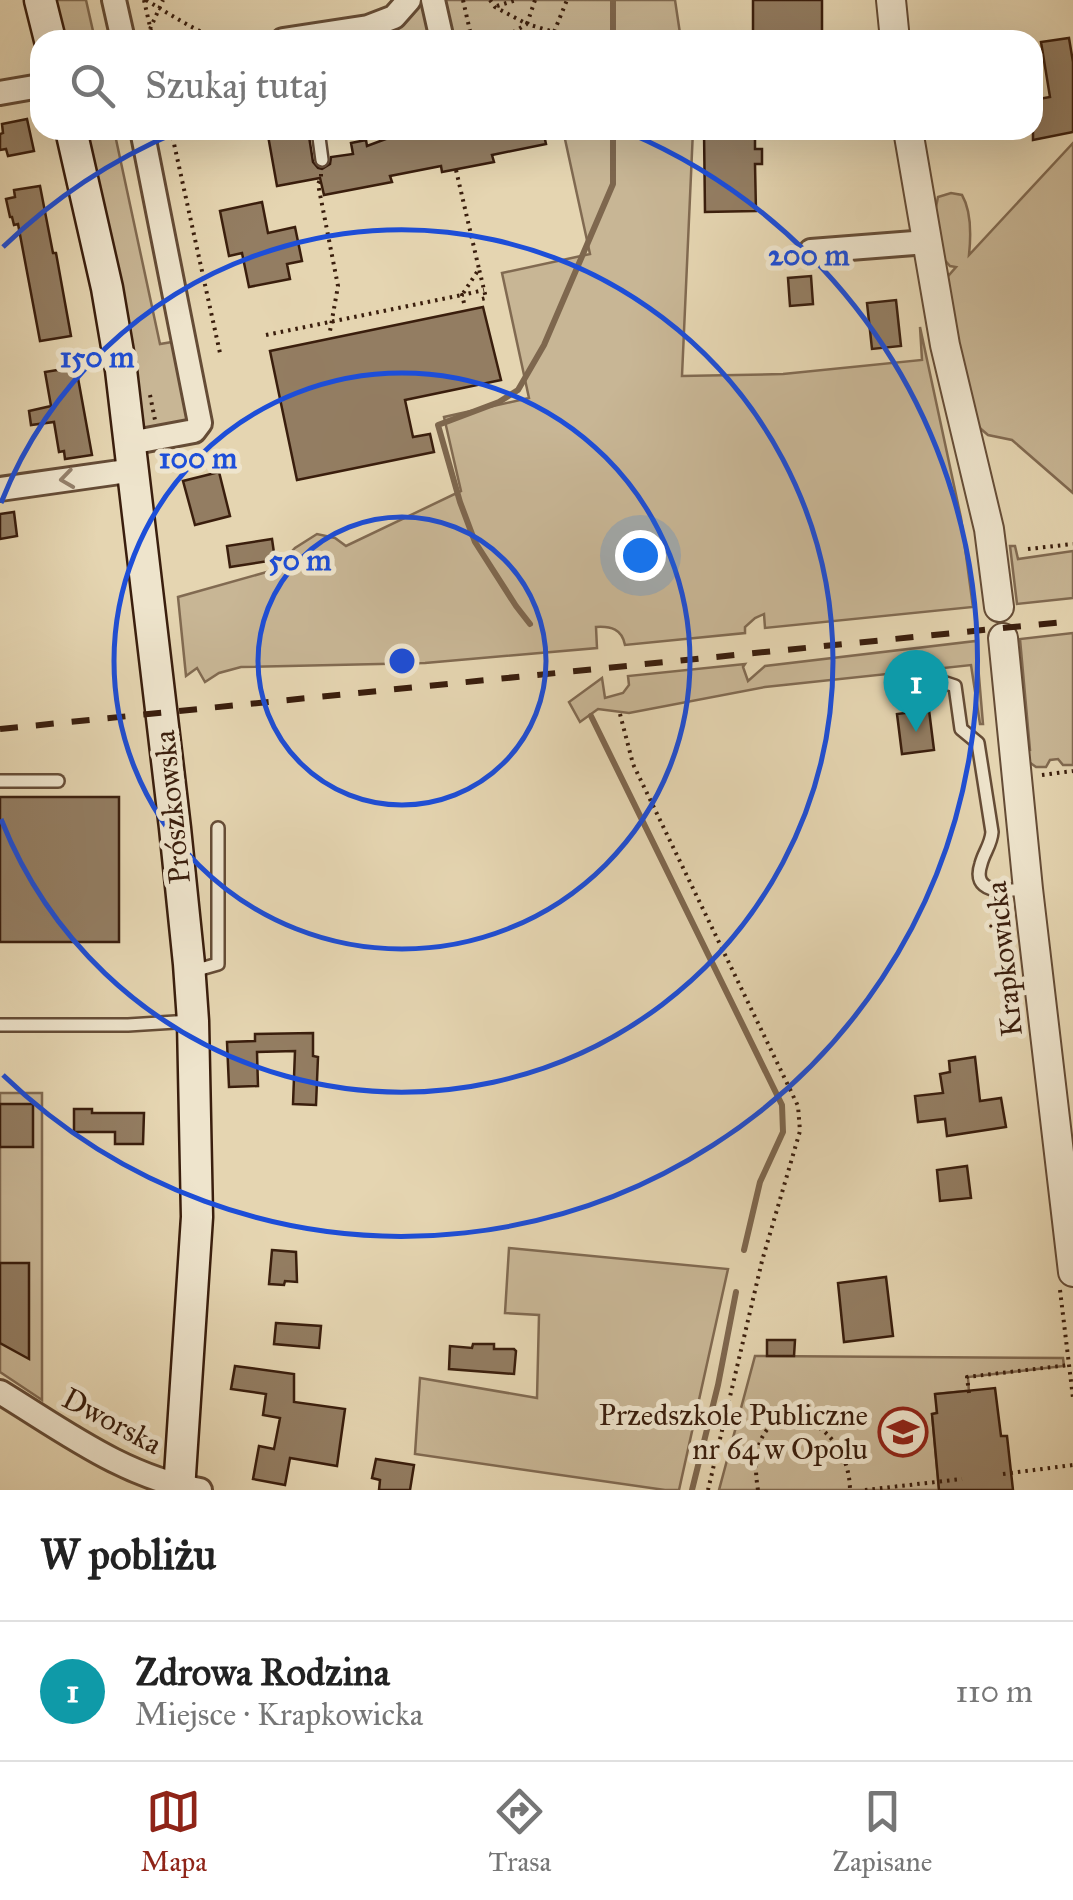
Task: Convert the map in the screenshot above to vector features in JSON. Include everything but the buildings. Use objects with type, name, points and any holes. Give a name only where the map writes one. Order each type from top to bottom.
[{"type":"main road","points":[[40,0],[48,30]]},
{"type":"main road","name":"Prószkowska","points":[[73,140],[107,288],[132,456],[190,972],[197,1226],[186,1489]]},
{"type":"street","points":[[114,0],[122,30]]},
{"type":"street","points":[[344,30],[394,17],[409,0]]},
{"type":"street","points":[[433,0],[440,30]]},
{"type":"street","points":[[891,0],[894,30]]},
{"type":"street","points":[[0,94],[30,88]]},
{"type":"street","points":[[0,489],[132,456],[194,431],[200,422],[144,140]]},
{"type":"street","points":[[910,140],[948,362],[989,529],[1000,608]]},
{"type":"street","points":[[811,251],[928,242]]},
{"type":"street","name":"Krapkowicka","points":[[1003,638],[1073,1272]]},
{"type":"street","name":"Dworska","points":[[0,1392],[121,1466],[186,1489]]},
{"type":"lane","points":[[319,140],[322,160]]},
{"type":"lane","points":[[903,687],[946,683],[955,686],[961,729],[978,743],[992,832],[979,875],[986,886],[996,891],[1028,889]]},
{"type":"lane","points":[[0,781],[58,781]]},
{"type":"lane","points":[[190,972],[218,964],[218,828]]},
{"type":"lane","points":[[0,1025],[193,1021]]},
{"type":"path","points":[[145,0],[172,16],[180,16],[195,30]]},
{"type":"path","points":[[145,0],[150,29]]},
{"type":"path","points":[[150,29],[162,0]]},
{"type":"path","points":[[464,0],[470,30]]},
{"type":"path","points":[[490,0],[527,24],[547,30]]},
{"type":"path","points":[[496,7],[516,0]]},
{"type":"path","points":[[517,30],[527,24],[535,0]]},
{"type":"path","points":[[555,30],[566,0]]},
{"type":"path","points":[[173,140],[220,353]]},
{"type":"path","points":[[322,160],[318,184],[338,286],[330,331]]},
{"type":"path","points":[[456,170],[486,298],[478,300]]},
{"type":"path","points":[[464,303],[462,295],[479,269]]},
{"type":"path","points":[[266,335],[484,290]]},
{"type":"path","points":[[1028,549],[1073,544]]},
{"type":"path","points":[[620,714],[633,764],[798,1106],[800,1131],[762,1261],[708,1490]]},
{"type":"path","points":[[1017,778],[1073,772]]},
{"type":"path","points":[[969,1393],[967,1377],[1069,1365]]},
{"type":"path","points":[[758,1490],[760,1444],[771,1426],[790,1418],[812,1422],[830,1438],[843,1458],[850,1490]]},
{"type":"path","points":[[1003,1474],[1073,1465]]},
{"type":"path","points":[[865,1490],[962,1479]]},
{"type":"shaded area","points":[[39,0],[86,0],[93,30],[47,30]]},
{"type":"shaded area","points":[[409,0],[675,0],[680,30],[347,30],[368,26]]},
{"type":"shaded area","points":[[73,140],[116,140],[160,344],[184,340],[200,423],[130,443]]},
{"type":"shaded area","points":[[565,140],[693,140],[682,376],[783,374],[922,360],[920,327],[961,518],[973,607],[765,628],[764,614],[745,627],[745,633],[625,645],[615,630],[596,627],[597,648],[425,663],[241,667],[205,682],[197,668],[186,676],[178,597],[274,570],[273,566],[317,534],[335,538],[346,546],[461,491],[444,417],[529,398],[502,273],[590,254]]},
{"type":"shaded area","points":[[1073,143],[1073,493],[1012,440],[988,435],[974,423],[943,282],[956,267],[942,257],[935,212],[938,197],[962,195],[969,216],[969,255]]},
{"type":"shaded area","points":[[1010,546],[1015,546],[1018,559],[1073,551],[1073,598],[1017,604]]},
{"type":"shaded area","points":[[1073,633],[1073,765],[1063,765],[1058,759],[1050,760],[1046,767],[1036,767],[1024,751],[1030,750],[1020,639]]},
{"type":"shaded area","points":[[976,641],[983,724],[971,665],[765,687],[629,713],[598,709],[580,722],[569,702],[602,678],[605,698],[623,693],[629,685],[628,676],[745,664],[748,681],[765,666]]},
{"type":"shaded area","points":[[0,1093],[42,1093],[42,1400],[0,1372]]},
{"type":"shaded area","points":[[509,1248],[728,1269],[679,1490],[415,1454],[420,1378],[537,1398],[539,1315],[505,1313]]},
{"type":"shaded area","name":"Przedszkole Publiczne nr 64 w Opolu","points":[[755,1356],[1063,1358],[1064,1366],[968,1377],[969,1393],[936,1394],[937,1413],[932,1414],[939,1490],[719,1490]]},
{"type":"waterway","points":[[613,0],[613,30]]},
{"type":"waterway","points":[[530,624],[475,542],[438,425],[499,402],[518,390],[544,345],[613,184],[613,140]]},
{"type":"waterway","points":[[591,716],[782,1105],[783,1132],[760,1182],[744,1250]]},
{"type":"waterway","points":[[692,1490],[736,1292]]},
{"type":"railway","points":[[0,729],[1073,621]]},
{"type":"place","name":"Zdrowa Rodzina","points":[[916,732]]},
{"type":"place","name":"Przedszkole Publiczne nr 64 w Opolu","points":[[903,1432]]}]
